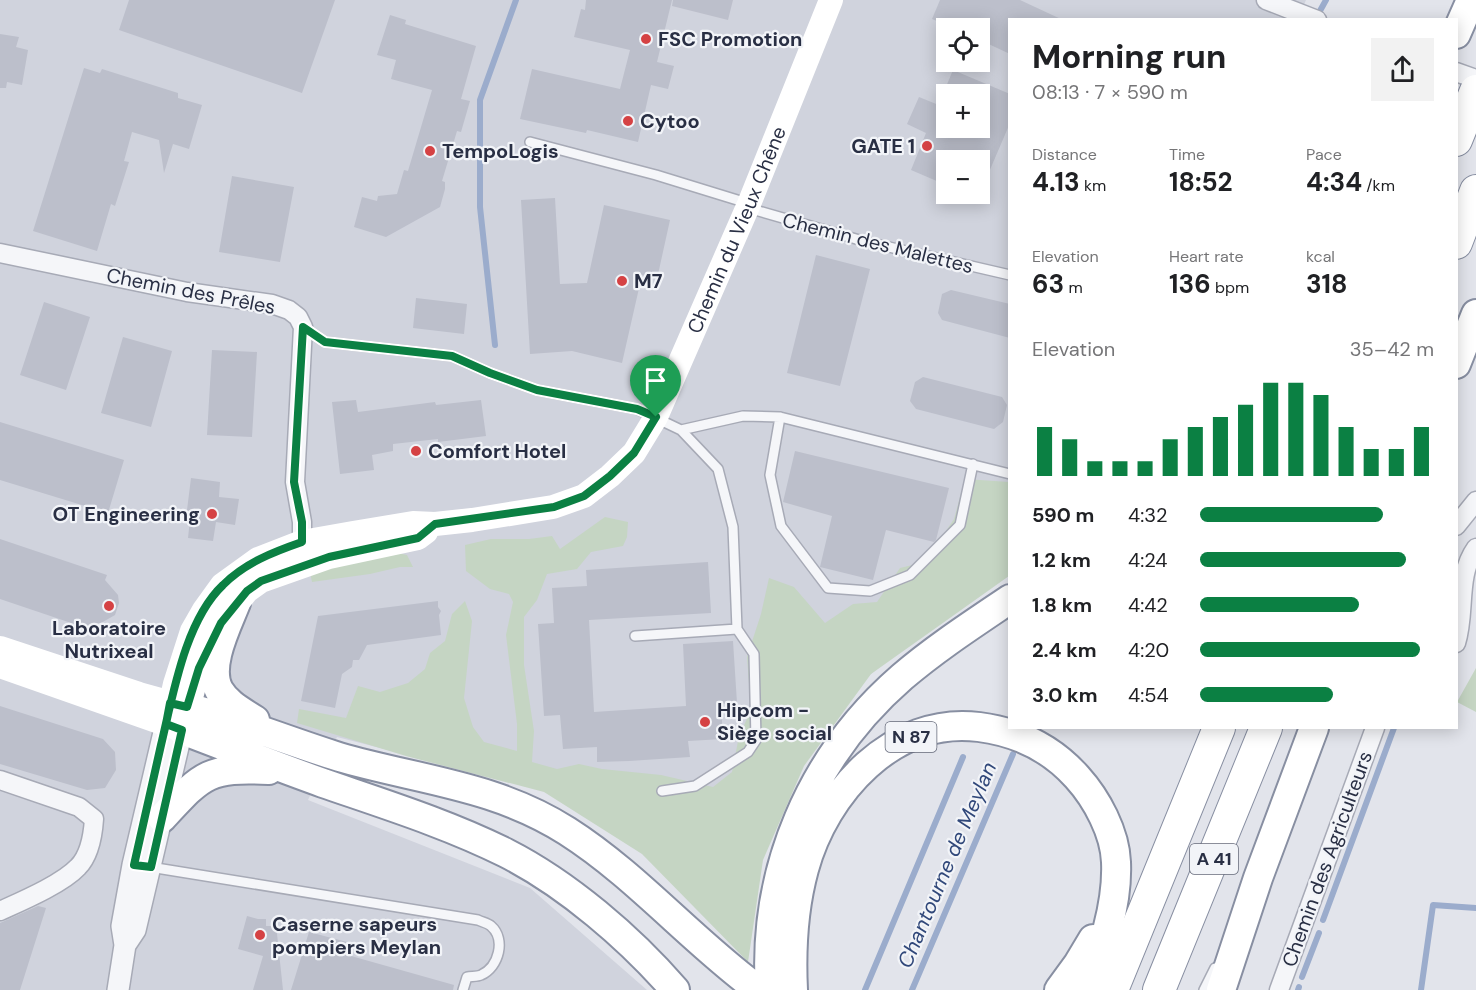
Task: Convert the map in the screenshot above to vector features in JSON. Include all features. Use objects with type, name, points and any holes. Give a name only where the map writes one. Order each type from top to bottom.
[{"type":"highway","points":[[1458,29],[1471,0]]},
{"type":"highway","points":[[1458,135],[1476,91]]},
{"type":"highway","points":[[1458,238],[1476,191]]},
{"type":"highway","points":[[1458,359],[1476,314]]},
{"type":"highway","points":[[176,716],[280,736],[338,756],[479,791],[536,813],[568,831],[610,862],[724,964],[772,986],[772,909],[779,874],[807,800],[826,765],[850,732],[902,678],[940,647],[1008,600]]},
{"type":"highway","points":[[236,603],[213,671],[215,679],[226,699],[280,736]]},
{"type":"highway","points":[[176,716],[289,770],[439,825],[506,854],[558,885],[595,914],[632,946],[675,990]]},
{"type":"highway","name":"N 87","points":[[772,986],[791,954],[798,894],[804,868],[818,834],[836,802],[859,772],[875,757],[888,749],[921,733],[948,727],[970,726],[994,729],[1035,743],[1059,759],[1085,786],[1102,814],[1112,839],[1116,861],[1115,881],[1110,918],[1088,990]]},
{"type":"highway","name":"A 41","points":[[1112,990],[1219,729]]},
{"type":"highway","name":"A 41","points":[[1159,990],[1266,729]]},
{"type":"highway","points":[[1221,990],[1258,878],[1314,729]]},
{"type":"highway","points":[[162,818],[193,785],[213,773],[252,769],[289,770]]},
{"type":"highway","points":[[1059,990],[1095,935],[1115,881]]},
{"type":"main road","name":"Chemin du Vieux Chêne","points":[[176,716],[175,684],[192,631],[222,585],[258,559],[302,542],[413,523],[435,524],[554,507],[584,496],[634,453],[656,417],[748,206],[831,0]]},
{"type":"main road","name":"Chemin du Vieux Chêne","points":[[176,716],[212,640],[236,603],[247,591],[261,581],[329,557],[418,538],[435,524]]},
{"type":"main road","points":[[0,648],[176,716]]},
{"type":"main road","points":[[0,666],[176,716]]},
{"type":"street","points":[[1266,0],[1312,18]]},
{"type":"street","points":[[1458,73],[1476,79]]},
{"type":"street","name":"Chemin des Prêles","points":[[0,253],[186,292],[272,304],[289,310],[298,317],[303,327]]},
{"type":"street","points":[[302,542],[302,522],[294,482],[303,327]]},
{"type":"street","points":[[1458,524],[1476,501]]},
{"type":"street","points":[[1458,637],[1461,628],[1462,587],[1476,548]]},
{"type":"street","name":"Chemin du Vieux Chêne","points":[[142,866],[162,818],[176,716]]},
{"type":"street","name":"Chemin du Vieux Chêne","points":[[118,990],[125,945],[135,930],[142,866],[176,716]]},
{"type":"street","name":"Chemin des Agriculteurs","points":[[1279,990],[1375,729]]},
{"type":"street","points":[[0,780],[79,807],[94,819],[92,839],[79,867],[46,888],[0,911]]},
{"type":"lane","name":"Chemin des Malettes","points":[[530,142],[656,175],[748,206],[756,212],[863,241],[1008,275]]},
{"type":"lane","points":[[303,327],[325,342],[452,356],[537,390],[637,409],[681,430],[718,469],[733,528],[737,629],[754,654],[756,740],[748,752],[695,786],[662,791]]},
{"type":"lane","points":[[681,430],[742,416],[780,417],[1008,474]]},
{"type":"lane","points":[[780,417],[770,475],[781,526],[828,588],[870,591],[910,575],[960,525],[973,465]]},
{"type":"lane","points":[[635,636],[737,629]]},
{"type":"lane","points":[[142,866],[478,920],[491,926],[499,938],[500,950],[494,964],[482,975],[467,977],[463,990]]},
{"type":"lane","points":[[1224,949],[1258,878]]},
{"type":"lane","points":[[1204,990],[1219,959]]},
{"type":"shaded area","points":[[0,0],[1306,0],[1298,18],[1008,18],[1008,560],[871,674],[695,828],[337,737],[308,800],[530,888],[647,990],[0,990]]},
{"type":"green space","points":[[965,479],[1008,482],[1008,577],[871,674],[804,766],[763,860],[748,962],[642,854],[544,792],[406,756],[297,723],[299,709],[346,718],[358,686],[380,692],[408,683],[425,669],[430,653],[445,641],[452,614],[465,601],[472,621],[464,698],[473,727],[484,742],[517,751],[517,724],[506,635],[513,602],[509,594],[490,589],[466,571],[465,545],[491,539],[529,539],[552,536],[560,549],[605,517],[628,522],[627,537],[623,546],[591,552],[577,569],[547,574],[537,600],[524,617],[524,665],[534,731],[532,762],[557,769],[579,764],[602,769],[661,775],[713,787],[732,772],[739,736],[751,710],[747,657],[761,614],[769,578],[794,587],[825,623],[853,604],[877,602],[900,568],[925,562],[954,519]]},
{"type":"green space","points":[[388,551],[407,555],[413,567],[400,567],[370,574],[312,582],[309,568]]},
{"type":"green space","points":[[1476,668],[1476,712],[1458,703]]},
{"type":"building","points":[[129,0],[335,0],[302,93],[119,30]]},
{"type":"building","points":[[586,0],[672,0],[657,62],[674,66],[668,89],[651,85],[638,142],[587,130],[586,133],[520,119],[532,69],[620,89],[630,50],[574,37],[581,9],[585,10]]},
{"type":"building","points":[[673,0],[733,0],[728,20],[672,6]]},
{"type":"building","points":[[940,0],[1020,0],[1059,18],[1008,18],[1008,53],[990,45],[990,18],[936,18],[936,21],[932,19]]},
{"type":"building","name":"TempoLogis","points":[[390,15],[406,20],[405,24],[476,46],[461,99],[470,101],[461,132],[457,131],[442,181],[445,182],[445,189],[440,207],[386,237],[354,227],[362,197],[377,201],[378,196],[397,194],[404,170],[408,171],[432,90],[391,79],[396,60],[377,55]]},
{"type":"building","points":[[0,34],[19,37],[16,47],[28,50],[22,85],[7,82],[6,88],[0,88]]},
{"type":"building","points":[[84,68],[100,73],[102,69],[178,93],[178,98],[202,105],[189,149],[173,144],[164,173],[159,140],[132,132],[124,161],[129,162],[115,206],[111,204],[97,251],[33,231]]},
{"type":"building","points":[[952,72],[958,72],[986,84],[947,84]]},
{"type":"building","points":[[990,86],[1008,93],[1008,128],[990,170],[990,150],[936,150],[936,181],[911,170],[926,133],[907,124],[919,97],[936,104],[936,138],[990,138]]},
{"type":"building","points":[[232,176],[294,187],[280,262],[219,252]]},
{"type":"building","name":"M7","points":[[555,198],[560,284],[587,283],[604,205],[670,220],[657,279],[642,275],[622,363],[572,351],[530,354],[521,200]]},
{"type":"building","points":[[816,255],[870,269],[840,386],[787,373]]},
{"type":"building","points":[[951,290],[1008,304],[1008,337],[942,320],[938,313],[942,294]]},
{"type":"building","points":[[416,298],[467,304],[464,334],[413,328]]},
{"type":"building","points":[[44,302],[90,317],[66,390],[20,375]]},
{"type":"building","points":[[123,337],[172,351],[151,427],[101,413]]},
{"type":"building","points":[[212,350],[257,352],[252,437],[207,435]]},
{"type":"building","points":[[923,377],[1002,397],[1007,405],[1003,422],[994,429],[916,409],[910,401],[915,382]]},
{"type":"building","points":[[356,400],[358,412],[435,402],[436,405],[481,400],[486,436],[438,442],[438,439],[393,444],[393,451],[372,455],[374,470],[340,474],[332,402]]},
{"type":"building","points":[[0,422],[124,460],[108,513],[0,480]]},
{"type":"building","points":[[795,451],[949,488],[936,540],[934,542],[886,530],[873,580],[820,567],[832,516],[783,502]]},
{"type":"building","name":"OT Engineering","points":[[191,478],[220,482],[219,497],[239,499],[235,525],[216,522],[213,541],[188,538],[190,519],[186,518]]},
{"type":"building","points":[[0,539],[107,575],[105,580],[118,595],[119,603],[115,615],[101,623],[91,623],[89,629],[0,599]]},
{"type":"building","points":[[708,562],[711,613],[589,620],[594,712],[686,706],[683,644],[733,641],[737,703],[721,704],[723,739],[688,741],[690,757],[629,761],[597,762],[597,747],[563,749],[560,715],[544,716],[538,624],[554,623],[552,588],[587,586],[586,570]]},
{"type":"building","points":[[438,601],[441,611],[439,615],[441,635],[367,645],[359,660],[353,660],[352,667],[342,674],[335,708],[301,701],[318,616]]},
{"type":"building","points":[[0,706],[103,739],[115,752],[116,770],[105,788],[87,790],[0,764]]},
{"type":"building","points":[[38,906],[46,908],[20,990],[0,990],[0,923]]},
{"type":"building","points":[[275,915],[283,990],[253,990],[263,956],[238,949],[247,916],[266,919],[266,926],[272,926]]},
{"type":"building","points":[[309,932],[347,942],[344,954],[454,985],[453,990],[291,990]]},
{"type":"waterway","points":[[495,345],[480,207],[480,100],[516,0]]},
{"type":"waterway","name":"Chantourne de Meylan","points":[[1316,18],[1326,0]]},
{"type":"waterway","points":[[1323,920],[1394,729]]},
{"type":"waterway","name":"Chantourne de Meylan","points":[[912,990],[1013,754]]},
{"type":"waterway","points":[[865,990],[963,757]]},
{"type":"waterway","points":[[1421,990],[1433,905],[1476,908]]},
{"type":"waterway","points":[[1302,977],[1319,933]]},
{"type":"place","name":"FSC Promotion","points":[[646,39]]},
{"type":"place","name":"Cytoo","points":[[628,121]]},
{"type":"place","name":"GATE 1","points":[[927,146]]},
{"type":"place","name":"TempoLogis","points":[[430,151]]},
{"type":"place","name":"M7","points":[[622,281]]},
{"type":"place","name":"Comfort Hotel","points":[[416,451]]},
{"type":"place","name":"OT Engineering","points":[[212,514]]},
{"type":"place","name":"Laboratoire Nutrixeal","points":[[109,606]]},
{"type":"place","name":"Hipcom - Siège social","points":[[705,722]]},
{"type":"place","name":"Caserne sapeurs pompiers Meylan","points":[[260,935]]},
{"type":"route","points":[[656,417],[634,453],[584,496],[554,507],[435,524],[418,538],[329,557],[261,581],[247,591],[221,623],[212,640],[199,668],[187,707],[170,703],[166,724],[182,730],[151,867],[134,865],[175,684],[192,631],[222,585],[258,559],[302,542],[302,522],[294,482],[303,327],[325,342],[452,356],[537,390],[637,409],[656,417]]}]
